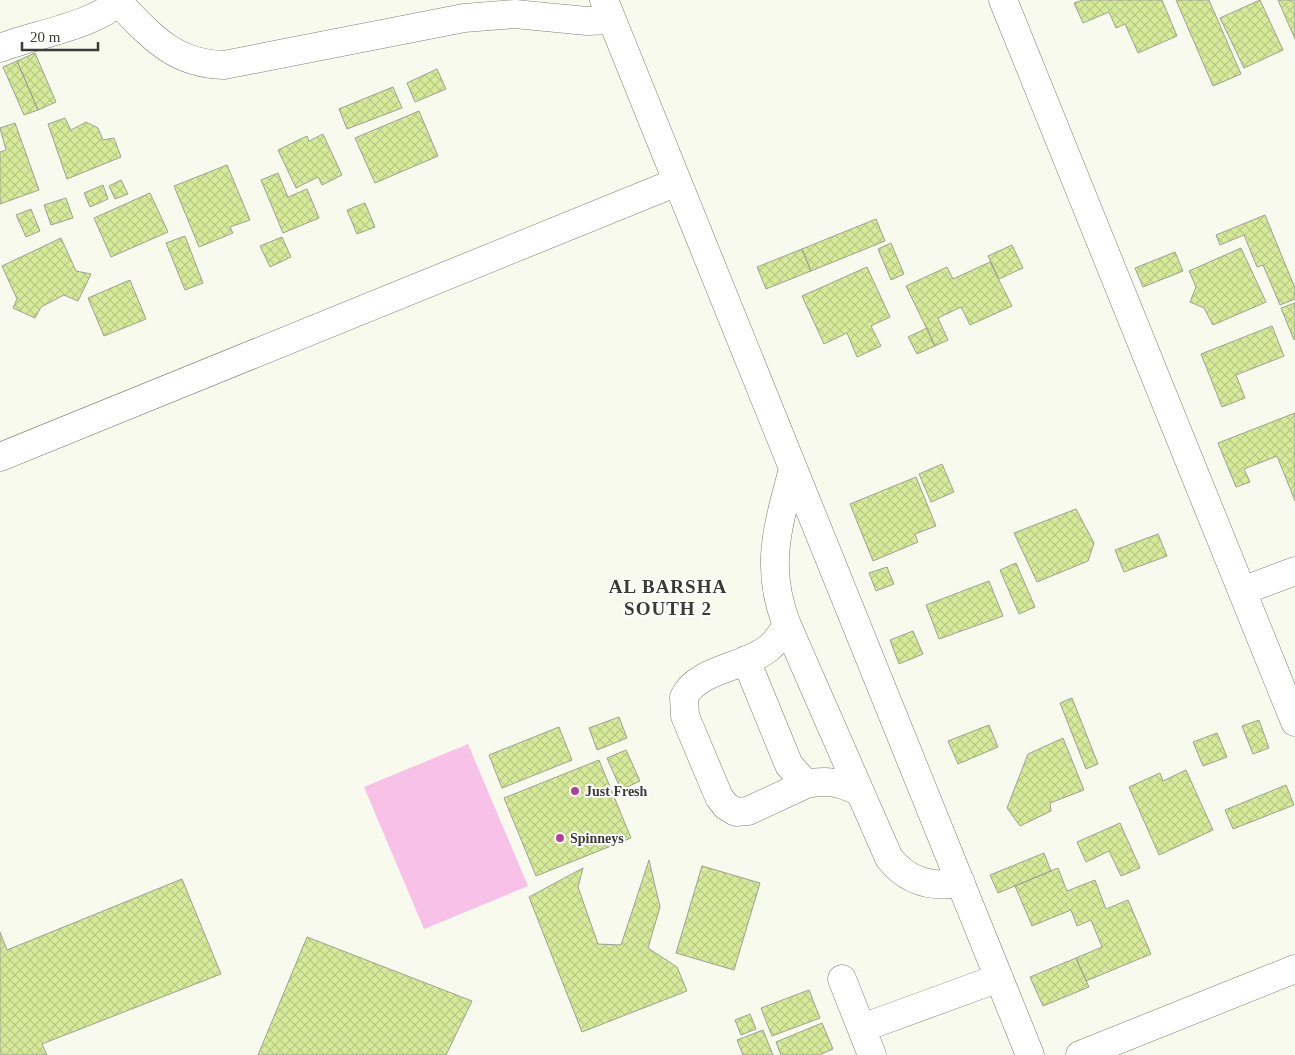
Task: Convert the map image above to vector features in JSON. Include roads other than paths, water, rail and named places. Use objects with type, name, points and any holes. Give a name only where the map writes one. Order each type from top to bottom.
[{"type":"street","points":[[1003,0],[1295,722]]},
{"type":"street","points":[[0,48],[25,38],[37,26],[84,7],[110,1],[177,55],[208,64],[224,65],[481,16],[515,14],[587,21],[608,10],[1030,1055]]},
{"type":"street","points":[[0,458],[677,182]]},
{"type":"street","points":[[793,469],[776,533],[773,564],[777,595],[787,625],[884,848],[897,867],[911,878],[938,886],[961,883]]},
{"type":"street","points":[[1242,591],[1295,570]]},
{"type":"street","points":[[787,625],[770,647],[746,660],[696,681],[684,697],[685,716],[719,797],[730,810],[742,812],[806,784],[817,782],[839,783],[859,792]]},
{"type":"street","points":[[746,660],[789,764],[806,784]]},
{"type":"street","points":[[1080,1055],[1295,968]]},
{"type":"street","points":[[862,1028],[999,978]]},
{"type":"street","points":[[842,979],[872,1055]]},
{"type":"place","name":"Just Fresh","points":[[575,791]]},
{"type":"place","name":"Spinneys","points":[[560,838]]},
{"type":"district","name":"AL BARSHA SOUTH 2","points":[[668,597]]}]
